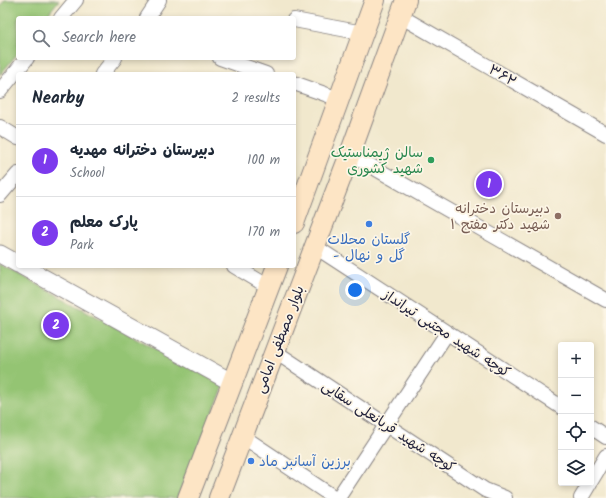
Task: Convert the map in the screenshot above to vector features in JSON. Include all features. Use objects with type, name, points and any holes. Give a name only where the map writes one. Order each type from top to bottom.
[{"type":"main road","points":[[296,211],[299,193],[339,99],[376,0]]},
{"type":"main road","name":"بلوار مصطفی امامی","points":[[218,498],[350,154],[403,8]]},
{"type":"main road","name":"بلوار مصطفی امامی","points":[[188,498],[277,268]]},
{"type":"street","points":[[63,16],[76,0]]},
{"type":"street","points":[[148,16],[159,0]]},
{"type":"street","name":"۳۶۲","points":[[403,8],[606,134]]},
{"type":"street","points":[[296,20],[363,33]]},
{"type":"street","points":[[0,91],[25,60]]},
{"type":"street","points":[[104,72],[113,60]]},
{"type":"street","points":[[229,60],[260,67]]},
{"type":"street","points":[[296,85],[339,99]]},
{"type":"street","points":[[0,126],[16,137]]},
{"type":"street","points":[[350,154],[606,300]]},
{"type":"street","points":[[0,195],[16,176]]},
{"type":"street","name":"کوچه شهید مجتبی تیرانداز","points":[[314,246],[558,405]]},
{"type":"street","points":[[0,254],[16,263]]},
{"type":"street","points":[[26,268],[233,383]]},
{"type":"street","points":[[237,268],[269,287]]},
{"type":"street","points":[[242,436],[336,498],[447,333]]},
{"type":"street","name":"کوچه شهید قربانعلی سقایی","points":[[274,351],[485,490],[505,498]]},
{"type":"street","points":[[594,429],[606,437]]},
{"type":"street","points":[[594,477],[606,456]]},
{"type":"street","points":[[581,498],[588,486]]},
{"type":"green space","points":[[5,0],[59,0],[47,16],[16,16],[16,55],[0,75],[0,6]]},
{"type":"green space","points":[[0,264],[224,386],[177,498],[0,498]]},
{"type":"place","name":"سالن ژیمناستیک شهید کشوری","points":[[431,160]]},
{"type":"place","name":"دبیرستان دخترانه مهدیه","points":[[489,184]]},
{"type":"place","name":"دبیرستان دخترانه شهید دکتر مفتح ۱","points":[[558,216]]},
{"type":"place","name":"گلستان محلات - گل و نهال","points":[[369,224]]},
{"type":"place","name":"پارک معلم","points":[[56,325]]},
{"type":"place","name":"برزین آسانبر ماد","points":[[251,461]]}]
